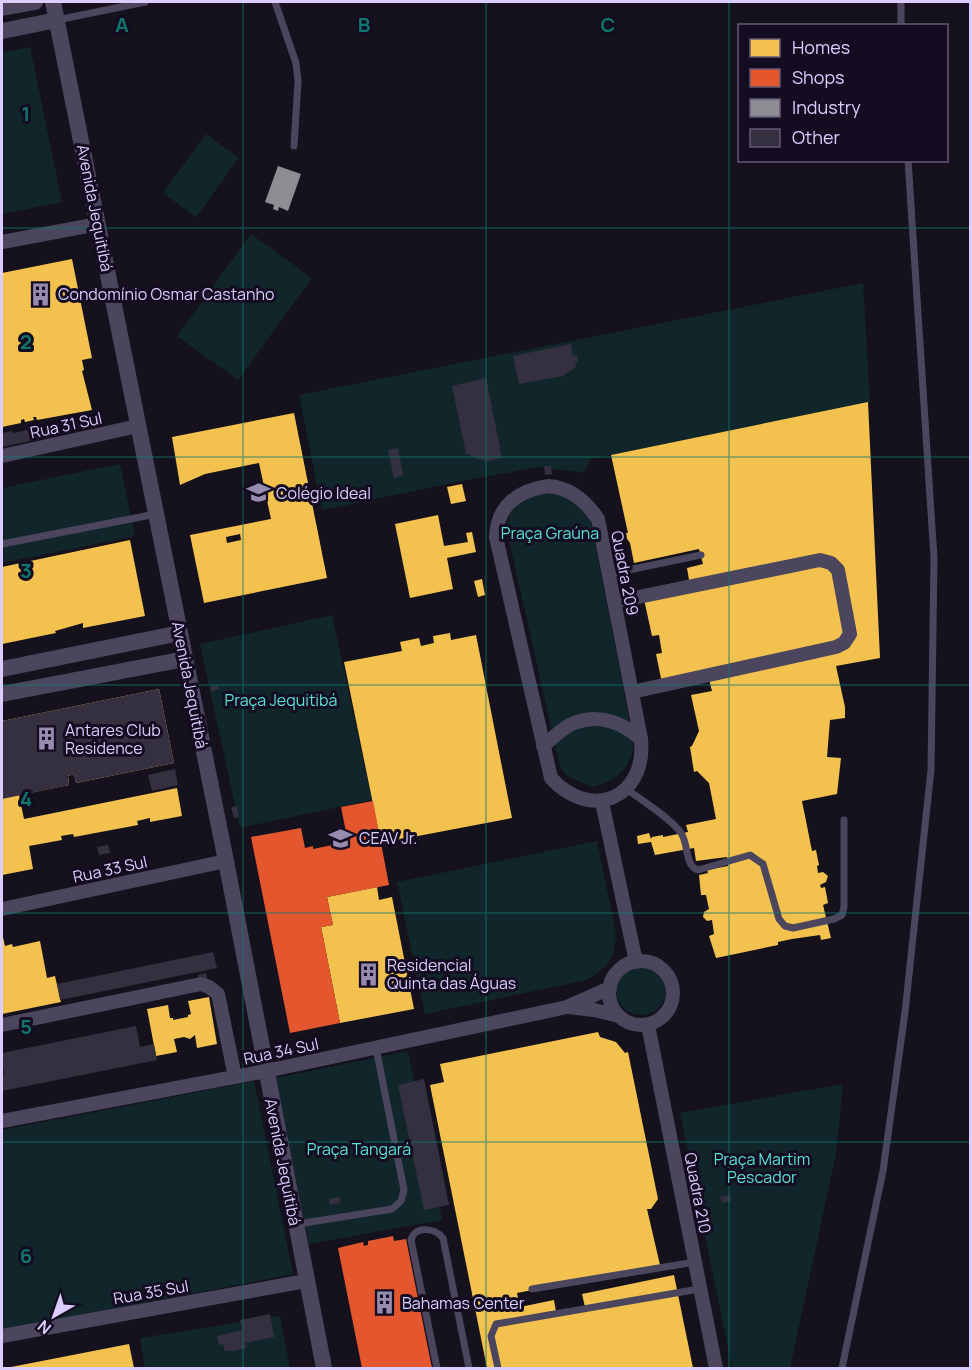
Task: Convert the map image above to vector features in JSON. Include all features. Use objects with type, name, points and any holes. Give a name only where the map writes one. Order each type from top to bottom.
[{"type":"street","points":[[2,8],[35,2]]},
{"type":"street","name":"Avenida Jequitibá","points":[[53,2],[226,861],[324,1368]]},
{"type":"street","points":[[2,32],[57,20]]},
{"type":"street","points":[[2,242],[98,224]]},
{"type":"street","name":"Rua 31 Sul","points":[[2,456],[138,426]]},
{"type":"street","name":"Quadra 209","points":[[538,487],[560,487],[572,492],[591,508],[598,519],[614,602],[641,739],[641,765],[635,778],[626,788],[602,802],[574,797],[561,789],[551,778],[496,537],[497,522],[502,511],[519,495],[538,487]]},
{"type":"street","points":[[614,602],[820,560],[831,563],[838,570],[850,634],[844,643],[836,647],[632,692]]},
{"type":"street","points":[[2,669],[180,633]]},
{"type":"street","points":[[92,650],[96,676]]},
{"type":"street","points":[[2,694],[185,659]]},
{"type":"street","points":[[543,746],[574,723],[593,719],[612,721],[629,728],[641,739]]},
{"type":"street","points":[[602,802],[636,962]]},
{"type":"street","name":"Rua 33 Sul","points":[[2,909],[226,861]]},
{"type":"street","points":[[636,962],[647,962],[658,966],[671,982],[672,1004],[658,1021],[648,1025],[627,1022],[612,1007],[609,997],[613,978],[619,970],[636,962]]},
{"type":"street","points":[[2,1025],[201,984],[210,987],[218,994],[235,1077]]},
{"type":"street","name":"Rua 34 Sul","points":[[2,1121],[266,1071],[567,1007],[610,988]]},
{"type":"street","name":"Rua 34 Sul","points":[[567,1007],[619,1016]]},
{"type":"street","name":"Quadra 210","points":[[648,1025],[716,1368]]},
{"type":"street","name":"Rua 35 Sul","points":[[2,1336],[306,1281]]},
{"type":"lane","points":[[57,20],[146,2]]},
{"type":"lane","points":[[275,2],[296,63],[298,81],[294,146]]},
{"type":"lane","points":[[902,2],[902,24]]},
{"type":"lane","points":[[842,1368],[883,1171],[905,1012],[931,770],[934,558],[908,162]]},
{"type":"lane","points":[[2,544],[156,514]]},
{"type":"lane","points":[[609,574],[701,555]]},
{"type":"lane","points":[[626,788],[677,827],[684,838],[693,868],[698,870],[750,855],[763,864],[779,919],[785,926],[793,928],[834,920],[842,915],[844,907],[844,820]]},
{"type":"lane","points":[[295,1224],[392,1209],[401,1201],[404,1190],[376,1048]]},
{"type":"lane","points":[[437,1368],[411,1240],[412,1234],[417,1230],[432,1230],[443,1238],[469,1368]]},
{"type":"lane","points":[[532,1289],[695,1262]]},
{"type":"lane","points":[[498,1368],[491,1336],[496,1324],[699,1289]]},
{"type":"green space","points":[[30,47],[62,202],[2,214],[2,53]]},
{"type":"green space","points":[[206,134],[239,158],[196,217],[163,193]]},
{"type":"green space","points":[[251,234],[312,278],[238,380],[177,336]]},
{"type":"green space","points":[[863,283],[870,403],[590,459],[584,473],[540,467],[322,510],[299,395]]},
{"type":"green space","points":[[120,464],[135,536],[2,563],[2,488]]},
{"type":"green space","name":"Praça Graúna","points":[[554,490],[569,494],[589,512],[634,744],[626,767],[621,773],[609,781],[592,787],[567,776],[560,767],[506,527],[513,510],[523,500]]},
{"type":"green space","name":"Praça Jequitibá","points":[[332,615],[372,800],[240,828],[200,644]]},
{"type":"green space","points":[[597,841],[616,933],[612,956],[605,966],[587,980],[425,1014],[397,882]]},
{"type":"green space","points":[[641,965],[650,967],[661,976],[666,990],[664,999],[655,1010],[641,1015],[632,1013],[621,1004],[616,990],[618,981],[627,970]]},
{"type":"green space","name":"Praça Tangará","points":[[408,1051],[442,1220],[309,1244],[275,1078]]},
{"type":"green space","points":[[254,1081],[293,1274],[2,1331],[2,1130]]},
{"type":"green space","name":"Praça Martim Pescador","points":[[843,1084],[836,1154],[790,1368],[732,1368],[680,1113]]},
{"type":"green space","points":[[280,1316],[290,1368],[145,1368],[140,1338]]},
{"type":"building: Homes","points":[[72,259],[92,358],[82,360],[84,370],[82,371],[92,410],[37,420],[33,417],[34,420],[25,422],[24,419],[21,423],[2,427],[2,273]]},
{"type":"building: Homes","points":[[868,402],[880,658],[836,666],[845,707],[845,718],[830,720],[827,757],[841,758],[837,794],[802,801],[812,851],[816,850],[818,873],[823,872],[828,876],[826,882],[820,885],[821,888],[825,887],[828,903],[823,905],[831,938],[821,940],[820,935],[792,939],[778,942],[778,945],[716,958],[709,936],[714,934],[712,920],[707,921],[703,917],[704,912],[709,909],[706,895],[701,895],[699,875],[708,873],[707,870],[728,866],[727,857],[696,861],[694,848],[655,855],[651,842],[638,844],[637,836],[649,833],[651,839],[688,832],[686,825],[716,819],[709,783],[697,771],[694,772],[690,747],[699,731],[691,695],[712,691],[709,679],[663,688],[656,654],[662,653],[659,635],[652,636],[642,590],[689,580],[687,568],[703,564],[699,549],[634,563],[630,543],[623,533],[628,533],[611,455]]},
{"type":"building: Homes","points":[[294,413],[327,578],[204,603],[190,535],[271,519],[259,463],[205,474],[180,485],[172,437]],"holes":[[[240,534],[241,540],[227,543],[226,537]]]},
{"type":"building: Homes","points":[[462,484],[466,501],[451,504],[447,487]]},
{"type":"building: Homes","points":[[438,515],[444,546],[468,542],[466,533],[472,532],[476,552],[447,558],[453,589],[410,598],[395,524]]},
{"type":"building: Homes","points":[[130,540],[145,616],[83,628],[83,623],[55,631],[56,633],[2,644],[2,567]]},
{"type":"building: Homes","points":[[482,579],[485,595],[478,597],[474,581]]},
{"type":"building: Homes","points":[[450,633],[451,640],[476,635],[512,818],[381,843],[344,662],[402,651],[400,642],[419,638],[421,646],[434,643],[433,636]]},
{"type":"building: Homes","name":"Antares Club Residence","points":[[159,689],[174,763],[76,783],[74,774],[68,776],[69,785],[19,795],[24,819],[177,788],[182,816],[150,822],[150,818],[137,821],[138,825],[74,837],[73,834],[61,836],[62,840],[29,846],[33,869],[2,875],[2,721]],"holes":[[[147,701],[157,757],[98,768],[87,712]]]},
{"type":"building: Homes","name":"Residencial Quinta das Águas","points":[[377,887],[379,900],[392,897],[414,1009],[340,1023],[321,927],[333,925],[327,897]]},
{"type":"building: Homes","points":[[2,933],[5,946],[12,944],[13,947],[40,941],[47,978],[55,976],[61,1002],[2,1014]]},
{"type":"building: Homes","points":[[209,997],[217,1044],[197,1048],[195,1035],[190,1039],[184,1037],[174,1039],[177,1052],[156,1056],[147,1009],[168,1005],[170,1018],[173,1020],[188,1017],[191,1014],[188,1001]]},
{"type":"building: Homes","points":[[598,1032],[600,1037],[616,1042],[625,1053],[628,1052],[658,1199],[651,1209],[647,1209],[660,1265],[517,1293],[520,1307],[554,1300],[556,1312],[585,1307],[582,1294],[674,1275],[693,1368],[487,1368],[430,1085],[444,1082],[440,1064]]},
{"type":"building: Homes","points":[[129,1344],[134,1368],[11,1368],[11,1367]]},
{"type":"building: Shops","points":[[373,801],[389,885],[327,897],[333,925],[321,927],[340,1023],[290,1033],[251,837],[301,828],[305,848],[313,846],[313,849],[348,842],[341,807]]},
{"type":"building: Shops","name":"Bahamas Center","points":[[393,1236],[394,1241],[406,1239],[432,1368],[362,1368],[338,1248],[363,1242],[364,1246],[368,1245],[368,1241]]},
{"type":"building: Industry","points":[[278,166],[301,174],[288,211],[279,207],[278,211],[273,209],[274,205],[265,202]]},
{"type":"building: Other","points":[[571,344],[573,356],[577,355],[576,367],[563,376],[519,384],[513,356]]},
{"type":"building: Other","points":[[486,378],[502,458],[488,461],[466,453],[452,386]]},
{"type":"building: Other","points":[[51,425],[53,436],[2,447],[2,433]]},
{"type":"building: Other","points":[[398,448],[403,475],[394,478],[388,450]]},
{"type":"building: Other","points":[[544,466],[551,466],[552,474],[545,475]]},
{"type":"building: Other","points":[[218,685],[219,689],[211,691],[210,687]]},
{"type":"building: Other","name":"Antares Club Residence","points":[[159,689],[174,763],[76,783],[74,774],[68,776],[69,785],[2,799],[2,721]]},
{"type":"building: Other","points":[[175,769],[178,785],[152,791],[148,775]]},
{"type":"building: Other","points":[[237,806],[239,817],[234,818],[231,807]]},
{"type":"building: Other","points":[[108,845],[110,853],[99,855],[97,847]]},
{"type":"building: Other","points":[[213,952],[217,968],[60,1000],[57,984]]},
{"type":"building: Other","points":[[206,973],[208,981],[200,982],[198,975]]},
{"type":"building: Other","points":[[136,1026],[140,1047],[154,1044],[157,1060],[2,1091],[2,1074],[4,1074],[2,1053]]},
{"type":"building: Other","points":[[424,1079],[449,1205],[424,1210],[398,1085]]},
{"type":"building: Other","points":[[730,1195],[731,1201],[722,1203],[720,1197]]},
{"type":"building: Other","points":[[339,1197],[340,1203],[330,1205],[329,1199]]},
{"type":"building: Other","points":[[270,1314],[274,1337],[245,1343],[246,1348],[233,1351],[225,1351],[223,1344],[219,1345],[217,1336],[242,1330],[240,1320]]},
{"type":"place","name":"Condomínio Osmar Castanho","points":[[40,294]]},
{"type":"place","name":"Colégio Ideal","points":[[258,493]]},
{"type":"place","name":"Antares Club Residence","points":[[47,739]]},
{"type":"place","name":"CEAV Jr.","points":[[341,838]]},
{"type":"place","name":"Residencial Quinta das Águas","points":[[369,974]]},
{"type":"place","name":"Bahamas Center","points":[[384,1303]]}]
